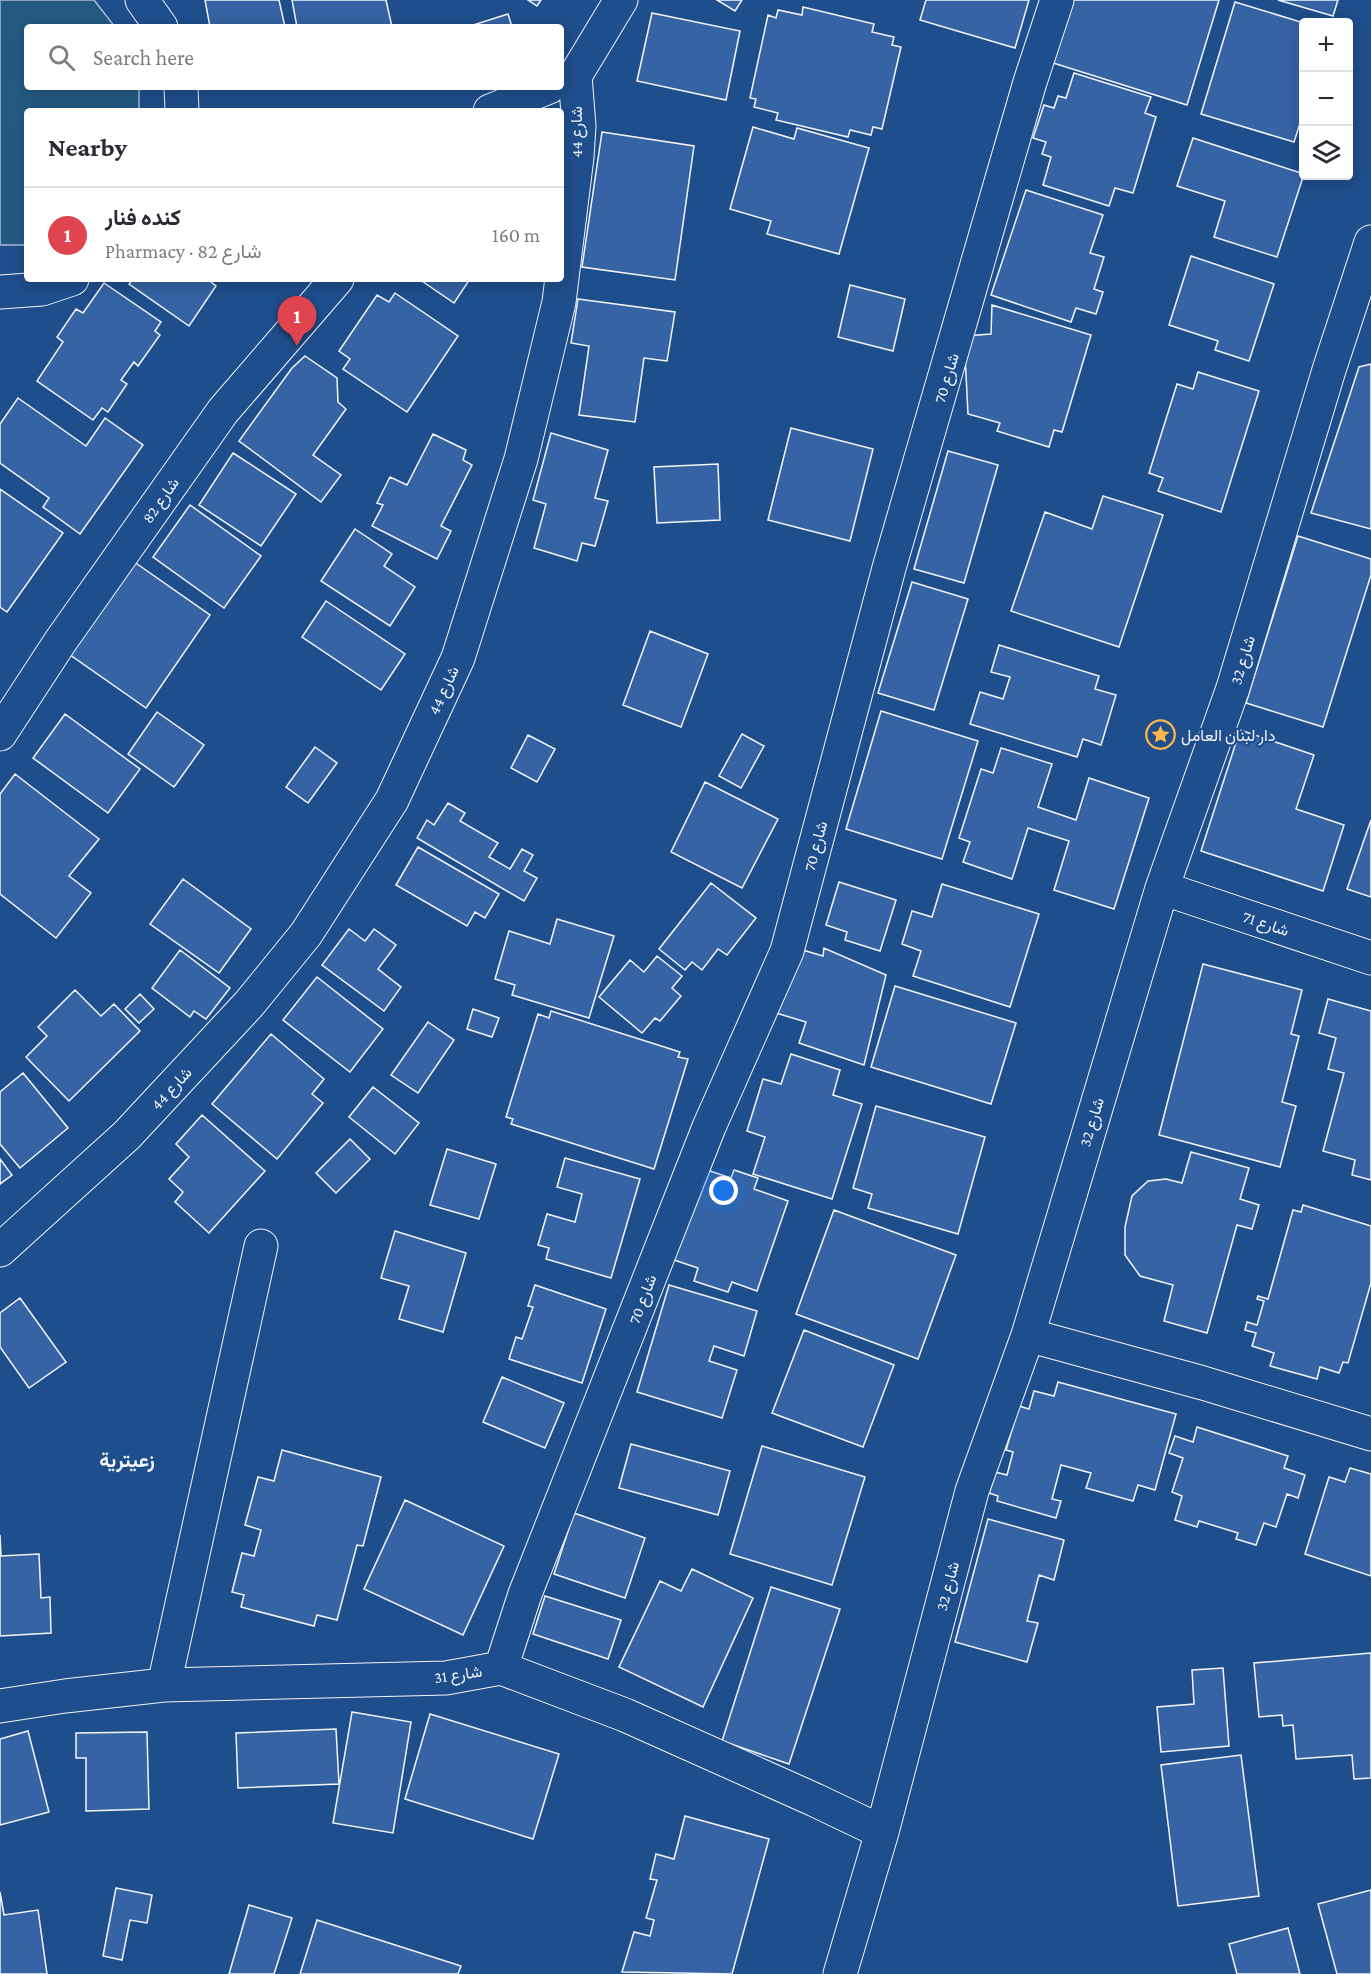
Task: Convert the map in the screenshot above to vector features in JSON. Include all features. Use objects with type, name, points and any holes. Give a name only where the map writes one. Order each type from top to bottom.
[{"type":"street","points":[[142,0],[159,24]]},
{"type":"street","points":[[564,79],[621,0]]},
{"type":"street","name":"شارع 70","points":[[501,1668],[525,1594],[709,1127],[788,951],[889,568],[1030,82],[1057,0]]},
{"type":"street","name":"شارع 44","points":[[564,87],[579,126],[564,262]]},
{"type":"street","points":[[181,90],[182,108]]},
{"type":"street","points":[[497,108],[542,90]]},
{"type":"street","name":"شارع 32","points":[[840,1974],[882,1832],[972,1491],[1028,1335],[1162,888],[1233,688],[1329,370],[1366,279],[1371,242]]},
{"type":"street","points":[[0,292],[42,289],[63,282]]},
{"type":"street","name":"شارع 82","points":[[0,734],[60,642],[223,411],[334,282]]},
{"type":"street","name":"شارع 44","points":[[0,1250],[127,1135],[249,1004],[306,934],[392,800],[458,658],[521,459],[559,302],[561,282]]},
{"type":"street","name":"شارع 71","points":[[1162,888],[1371,958]]},
{"type":"street","points":[[164,1685],[261,1246]]},
{"type":"street","points":[[1028,1335],[1203,1383],[1371,1434]]},
{"type":"street","name":"شارع 31","points":[[0,1706],[164,1685],[446,1678],[501,1668],[625,1715],[882,1832]]},
{"type":"shaded area","points":[[0,0],[94,0],[113,24],[24,24],[24,90],[139,90],[139,108],[24,108],[24,245],[0,245]]},
{"type":"building","points":[[205,0],[279,0],[284,24],[209,24]]},
{"type":"building","points":[[292,0],[386,0],[391,24],[296,24]]},
{"type":"building","points":[[528,0],[541,0],[537,6]]},
{"type":"building","points":[[717,0],[742,0],[735,11]]},
{"type":"building","points":[[926,0],[1029,0],[1015,48],[920,20]]},
{"type":"building","points":[[1069,0],[1219,0],[1187,105],[1050,62]]},
{"type":"building","points":[[1278,0],[1338,0],[1333,16]]},
{"type":"building","points":[[1235,2],[1299,21],[1299,126],[1294,142],[1201,114]]},
{"type":"building","points":[[803,7],[874,24],[872,32],[894,37],[892,45],[901,47],[882,129],[873,127],[871,135],[850,130],[848,137],[776,120],[778,113],[754,107],[756,99],[750,98],[768,15],[776,18],[778,10],[802,15]]},
{"type":"building","points":[[652,13],[740,31],[726,100],[637,81]]},
{"type":"building","points":[[508,14],[511,24],[476,24]]},
{"type":"building","points":[[1074,73],[1151,97],[1145,113],[1156,117],[1133,193],[1115,188],[1109,206],[1043,185],[1051,157],[1042,154],[1046,142],[1033,138],[1044,105],[1054,108],[1058,96],[1066,98]]},
{"type":"building","points":[[753,127],[794,139],[797,128],[869,148],[839,254],[767,234],[771,221],[730,209]]},
{"type":"building","points":[[602,132],[694,146],[675,280],[582,267]]},
{"type":"building","points":[[1193,138],[1299,172],[1299,180],[1302,180],[1277,257],[1214,237],[1225,201],[1177,186]]},
{"type":"building","points":[[1026,190],[1103,215],[1090,253],[1104,257],[1094,289],[1103,292],[1096,314],[1076,308],[1071,322],[991,295]]},
{"type":"building","points":[[1191,256],[1274,284],[1249,361],[1215,350],[1218,341],[1169,325]]},
{"type":"building","points":[[131,282],[211,282],[216,286],[189,326],[129,284]]},
{"type":"building","points":[[423,282],[468,282],[454,303]]},
{"type":"building","points":[[104,283],[161,322],[155,331],[160,335],[138,366],[134,362],[121,380],[127,384],[108,412],[102,408],[93,420],[37,381],[63,342],[57,337],[76,309],[83,313]]},
{"type":"building","points":[[850,285],[905,299],[893,351],[838,337]]},
{"type":"building","points":[[395,293],[458,336],[407,412],[343,369],[350,359],[339,351],[377,295],[389,302]]},
{"type":"building","points":[[578,299],[675,312],[667,361],[644,358],[635,422],[579,415],[589,346],[571,343]]},
{"type":"building","points":[[992,305],[1091,335],[1062,432],[1054,430],[1049,447],[997,431],[1000,423],[968,414],[964,336],[991,334]]},
{"type":"building","points":[[305,356],[337,378],[338,402],[346,409],[313,455],[341,475],[321,502],[239,441],[292,368]]},
{"type":"building","points":[[1371,364],[1371,529],[1311,513],[1359,367]]},
{"type":"building","points":[[1198,372],[1259,391],[1221,512],[1158,491],[1163,478],[1149,473],[1177,384],[1193,389]]},
{"type":"building","points":[[18,398],[86,446],[105,418],[143,445],[80,534],[43,507],[49,498],[0,463],[0,424]]},
{"type":"building","points":[[791,428],[873,449],[850,541],[768,520]]},
{"type":"building","points":[[551,433],[608,450],[595,498],[608,501],[595,546],[582,543],[577,561],[534,548],[546,504],[533,500]]},
{"type":"building","points":[[433,434],[466,450],[463,460],[472,465],[441,526],[451,531],[437,559],[372,526],[383,505],[377,503],[390,477],[407,485]]},
{"type":"building","points":[[948,451],[998,465],[964,583],[914,569]]},
{"type":"building","points":[[233,453],[296,494],[261,546],[199,505]]},
{"type":"building","points":[[718,464],[720,520],[657,523],[654,467]]},
{"type":"building","points":[[0,489],[63,533],[7,612],[0,607]]},
{"type":"building","points":[[1103,496],[1163,515],[1119,647],[1011,611],[1045,512],[1092,529]]},
{"type":"building","points":[[190,505],[261,556],[224,608],[153,557]]},
{"type":"building","points":[[355,529],[392,554],[384,566],[415,587],[390,626],[321,581]]},
{"type":"building","points":[[1298,536],[1371,559],[1371,575],[1323,727],[1246,703]]},
{"type":"building","points":[[130,559],[210,615],[146,708],[66,652]]},
{"type":"building","points":[[912,582],[968,599],[934,710],[878,693]]},
{"type":"building","points":[[326,601],[405,654],[381,690],[302,637]]},
{"type":"building","points":[[650,631],[708,654],[681,727],[623,705]]},
{"type":"building","points":[[999,645],[1099,676],[1095,689],[1116,695],[1101,745],[1083,739],[1077,757],[970,724],[980,692],[1003,699],[1010,677],[991,672]]},
{"type":"building","points":[[881,711],[978,741],[942,859],[846,829]]},
{"type":"building","points":[[157,712],[204,745],[174,787],[128,754]]},
{"type":"building","points":[[65,714],[140,769],[108,813],[33,758]]},
{"type":"building","points":[[1240,730],[1314,755],[1296,809],[1344,825],[1323,891],[1201,851]]},
{"type":"building","points":[[742,734],[764,746],[741,788],[719,776]]},
{"type":"building","points":[[528,735],[555,749],[537,782],[511,768]]},
{"type":"building","points":[[315,747],[337,763],[308,803],[286,787]]},
{"type":"building","points":[[1001,748],[1052,764],[1038,807],[1076,820],[1089,778],[1149,798],[1114,909],[1054,890],[1069,841],[1028,828],[1012,879],[963,862],[970,842],[959,838],[981,769],[993,773]]},
{"type":"building","points":[[15,774],[99,839],[69,876],[91,893],[56,938],[0,894],[0,794]]},
{"type":"building","points":[[705,782],[778,819],[742,888],[671,852]]},
{"type":"building","points":[[448,803],[465,813],[460,821],[498,843],[489,857],[510,869],[522,849],[533,855],[524,871],[537,878],[524,901],[417,838],[427,820],[434,825]]},
{"type":"building","points":[[1371,820],[1371,897],[1347,889]]},
{"type":"building","points":[[418,847],[499,894],[485,918],[475,912],[467,926],[396,885]]},
{"type":"building","points":[[183,879],[251,929],[219,973],[150,924]]},
{"type":"building","points":[[839,882],[896,900],[880,951],[845,940],[847,932],[826,925]]},
{"type":"building","points":[[711,883],[756,918],[727,955],[718,949],[702,970],[692,962],[685,970],[659,949]]},
{"type":"building","points":[[942,884],[1039,914],[1010,1007],[913,976],[921,951],[902,944],[912,911],[932,917]]},
{"type":"building","points":[[557,919],[614,936],[589,1018],[512,995],[515,985],[495,979],[509,931],[550,944]]},
{"type":"building","points":[[349,929],[365,941],[374,929],[396,945],[378,969],[401,987],[384,1011],[322,965]]},
{"type":"building","points":[[796,948],[823,956],[824,948],[886,975],[864,1065],[799,1043],[806,1022],[776,1013]]},
{"type":"building","points":[[180,950],[230,988],[206,1019],[194,1011],[190,1017],[152,988]]},
{"type":"building","points":[[657,956],[682,976],[672,988],[681,996],[660,1021],[655,1018],[642,1033],[599,997],[630,960],[644,972]]},
{"type":"building","points":[[1203,964],[1302,990],[1291,1034],[1299,1036],[1282,1102],[1296,1106],[1280,1167],[1159,1135]]},
{"type":"building","points":[[317,977],[383,1029],[350,1072],[283,1020]]},
{"type":"building","points":[[895,986],[1016,1023],[991,1104],[871,1067]]},
{"type":"building","points":[[75,990],[101,1016],[114,1004],[140,1031],[69,1101],[26,1057],[47,1036],[38,1027]]},
{"type":"building","points":[[140,994],[154,1009],[139,1023],[125,1009]]},
{"type":"building","points":[[1328,999],[1371,1011],[1371,1180],[1352,1175],[1355,1160],[1323,1151],[1344,1073],[1328,1069],[1336,1038],[1319,1033]]},
{"type":"building","points":[[473,1009],[499,1018],[492,1037],[467,1029]]},
{"type":"building","points":[[551,1011],[680,1052],[678,1057],[688,1059],[654,1169],[511,1124],[513,1119],[506,1117],[538,1014],[549,1018]]},
{"type":"building","points":[[428,1022],[454,1040],[418,1093],[391,1075]]},
{"type":"building","points":[[271,1034],[324,1079],[312,1094],[323,1103],[277,1159],[212,1104]]},
{"type":"building","points":[[791,1054],[840,1070],[833,1095],[862,1104],[832,1199],[753,1174],[765,1137],[747,1131],[763,1079],[781,1084]]},
{"type":"building","points":[[23,1073],[68,1128],[20,1168],[0,1144],[0,1092]]},
{"type":"building","points":[[373,1087],[419,1123],[395,1154],[349,1117]]},
{"type":"building","points":[[876,1106],[985,1137],[958,1234],[868,1208],[872,1194],[853,1188]]},
{"type":"building","points":[[202,1115],[265,1171],[209,1233],[175,1202],[183,1192],[169,1179],[189,1157],[176,1144]]},
{"type":"building","points":[[350,1139],[370,1159],[336,1193],[316,1173]]},
{"type":"building","points":[[447,1149],[496,1164],[479,1219],[430,1205]]},
{"type":"building","points":[[1191,1152],[1249,1168],[1240,1199],[1259,1205],[1252,1229],[1237,1225],[1207,1333],[1164,1321],[1173,1285],[1140,1276],[1125,1255],[1125,1227],[1132,1196],[1148,1181],[1166,1179],[1182,1183]]},
{"type":"building","points":[[565,1158],[640,1179],[611,1278],[546,1259],[549,1248],[538,1245],[547,1214],[575,1222],[582,1194],[557,1187]]},
{"type":"building","points":[[0,1159],[12,1175],[0,1184]]},
{"type":"building","points":[[701,1168],[731,1178],[734,1170],[758,1178],[754,1189],[788,1201],[757,1291],[732,1282],[728,1292],[694,1281],[698,1268],[671,1259]]},
{"type":"building","points":[[1303,1205],[1371,1226],[1371,1283],[1348,1363],[1343,1362],[1339,1373],[1320,1367],[1317,1379],[1270,1366],[1274,1353],[1252,1346],[1256,1333],[1245,1330],[1247,1322],[1257,1325],[1264,1301],[1257,1299],[1258,1296],[1268,1299],[1293,1210],[1301,1212]]},
{"type":"building","points":[[834,1210],[956,1255],[918,1359],[796,1314]]},
{"type":"building","points":[[395,1231],[466,1253],[443,1332],[399,1319],[409,1286],[381,1278]]},
{"type":"building","points":[[535,1285],[606,1309],[582,1383],[509,1359],[516,1337],[522,1339],[533,1307],[528,1306]]},
{"type":"building","points":[[669,1285],[757,1311],[744,1356],[714,1346],[709,1361],[737,1370],[722,1418],[637,1392]]},
{"type":"building","points":[[20,1298],[66,1362],[29,1388],[0,1347],[0,1313]]},
{"type":"building","points":[[804,1330],[894,1365],[863,1447],[772,1413]]},
{"type":"building","points":[[502,1377],[564,1403],[545,1448],[483,1422]]},
{"type":"building","points":[[1058,1382],[1176,1414],[1155,1490],[1138,1485],[1133,1501],[1086,1488],[1091,1473],[1061,1465],[1052,1499],[1061,1501],[1056,1518],[997,1501],[998,1496],[989,1493],[995,1472],[1007,1475],[1013,1452],[1006,1450],[1019,1406],[1029,1409],[1034,1391],[1054,1396]]},
{"type":"building","points":[[1197,1427],[1288,1456],[1284,1468],[1305,1475],[1298,1498],[1287,1494],[1276,1527],[1264,1523],[1256,1545],[1236,1539],[1238,1533],[1199,1521],[1197,1527],[1175,1520],[1182,1496],[1172,1492],[1183,1458],[1169,1453],[1175,1436],[1193,1442]]},
{"type":"building","points":[[631,1444],[730,1471],[718,1515],[619,1488]]},
{"type":"building","points":[[762,1446],[865,1477],[832,1585],[730,1554]]},
{"type":"building","points":[[282,1450],[381,1477],[363,1546],[357,1545],[337,1620],[317,1615],[314,1626],[241,1607],[244,1595],[232,1592],[242,1553],[254,1556],[261,1530],[245,1525],[258,1477],[274,1481]]},
{"type":"building","points":[[1350,1468],[1371,1474],[1371,1576],[1305,1554],[1329,1477],[1345,1482]]},
{"type":"building","points":[[405,1500],[504,1546],[463,1635],[364,1589]]},
{"type":"building","points":[[574,1513],[645,1538],[625,1598],[554,1574]]},
{"type":"building","points":[[988,1519],[1064,1540],[1054,1580],[1039,1575],[1027,1621],[1038,1623],[1027,1662],[955,1642]]},
{"type":"building","points":[[0,1535],[1,1556],[39,1554],[41,1598],[50,1597],[51,1633],[0,1636]]},
{"type":"building","points":[[692,1569],[753,1598],[703,1707],[619,1667],[660,1581],[681,1591]]},
{"type":"building","points":[[771,1587],[840,1609],[789,1764],[722,1741]]},
{"type":"building","points":[[545,1596],[621,1620],[608,1659],[533,1634]]},
{"type":"building","points":[[1371,1653],[1371,1778],[1354,1779],[1352,1755],[1296,1759],[1293,1725],[1283,1726],[1282,1715],[1259,1717],[1254,1663]]},
{"type":"building","points":[[1223,1668],[1229,1746],[1161,1752],[1157,1707],[1194,1704],[1192,1670]]},
{"type":"building","points":[[352,1712],[411,1722],[393,1833],[333,1823]]},
{"type":"building","points":[[430,1714],[559,1754],[533,1839],[405,1799]]},
{"type":"building","points":[[336,1729],[339,1784],[238,1788],[236,1733]]},
{"type":"building","points":[[28,1731],[49,1812],[0,1825],[0,1739]]},
{"type":"building","points":[[147,1732],[149,1809],[86,1811],[86,1758],[76,1758],[76,1733]]},
{"type":"building","points":[[1241,1755],[1259,1896],[1178,1906],[1161,1765]]},
{"type":"building","points":[[685,1816],[769,1839],[732,1974],[622,1972],[634,1932],[650,1936],[654,1920],[646,1918],[657,1880],[650,1879],[656,1854],[674,1859]]},
{"type":"building","points":[[116,1888],[152,1895],[147,1923],[130,1920],[122,1960],[103,1956]]},
{"type":"building","points":[[1371,1890],[1371,1974],[1337,1974],[1318,1904]]},
{"type":"building","points":[[0,1892],[4,1915],[38,1910],[47,1974],[0,1974]]},
{"type":"building","points":[[249,1905],[292,1918],[274,1974],[229,1974]]},
{"type":"building","points":[[317,1920],[461,1966],[458,1974],[300,1974]]},
{"type":"building","points":[[1288,1928],[1300,1974],[1237,1974],[1229,1944]]},
{"type":"place","name":"كنده فنار","points":[[297,346]]},
{"type":"place","name":"دار لبنان العامل","points":[[1160,735]]},
{"type":"district","name":"زعيترية","points":[[127,1460]]}]
